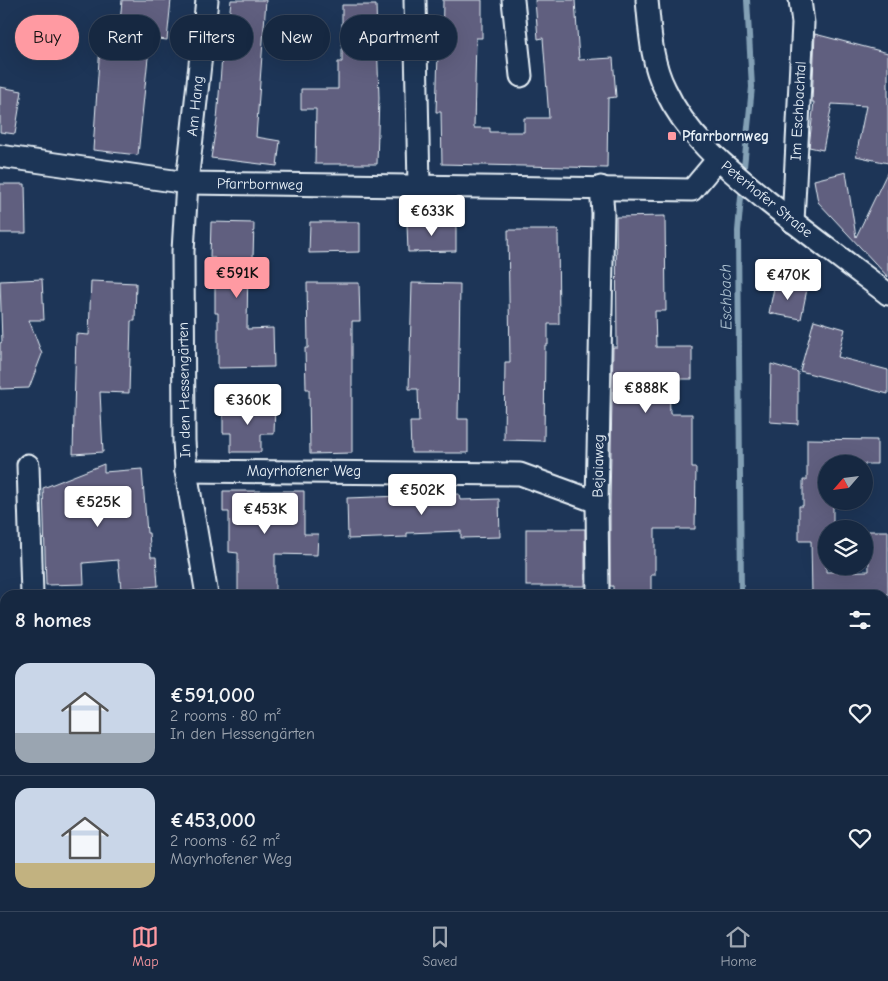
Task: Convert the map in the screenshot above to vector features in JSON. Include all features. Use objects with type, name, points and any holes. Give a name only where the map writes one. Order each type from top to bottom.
[{"type":"street","name":"Am Hang","points":[[186,183],[207,0]]},
{"type":"street","points":[[415,0],[419,185]]},
{"type":"street","points":[[513,0],[521,76]]},
{"type":"street","name":"Peterhofer Straße","points":[[647,0],[650,38],[656,67],[664,88],[686,126],[735,174],[888,294]]},
{"type":"street","name":"Im Eschbachtal","points":[[785,215],[803,23],[800,0]]},
{"type":"street","name":"Pfarrbornweg","points":[[0,156],[186,183],[602,187],[692,190],[718,159]]},
{"type":"street","name":"In den Hessengärten","points":[[186,183],[183,251],[184,441],[186,471],[206,590]]},
{"type":"street","name":"Bejaiaweg","points":[[598,590],[597,502],[602,187]]},
{"type":"street","points":[[28,465],[32,590]]},
{"type":"street","name":"Mayrhofener Weg","points":[[186,471],[520,474],[597,502]]},
{"type":"building","points":[[122,0],[171,0],[167,40],[160,39],[160,15],[121,15]]},
{"type":"building","points":[[231,0],[266,0],[265,15],[263,15],[256,137],[280,141],[277,166],[211,158],[217,120],[222,60],[253,60],[253,15],[229,15]]},
{"type":"building","points":[[443,0],[482,0],[482,38],[476,38],[474,128],[490,128],[490,132],[524,132],[524,118],[549,118],[543,38],[538,39],[535,0],[575,0],[579,60],[613,58],[616,97],[608,98],[607,168],[442,164],[441,112],[436,112],[438,60],[457,60],[457,15],[443,15]]},
{"type":"building","points":[[342,5],[376,5],[376,15],[342,15]]},
{"type":"building","points":[[815,34],[888,53],[888,163],[856,156],[866,106],[832,104],[823,150],[809,147],[814,102],[812,102]]},
{"type":"building","points":[[99,60],[148,60],[138,155],[93,150]]},
{"type":"building","points":[[342,60],[378,60],[379,98],[377,164],[315,164],[316,109],[301,109],[301,89],[338,89],[338,62],[342,62]]},
{"type":"building","points":[[0,87],[22,91],[15,134],[0,132]]},
{"type":"building","points":[[888,171],[888,277],[818,202],[814,180],[846,172],[856,237]]},
{"type":"building","points":[[0,184],[25,184],[26,233],[0,233]]},
{"type":"building","points":[[665,216],[666,311],[655,311],[656,347],[692,347],[692,379],[669,379],[670,414],[692,414],[692,468],[696,468],[695,529],[655,529],[655,575],[651,575],[651,590],[613,590],[613,586],[610,586],[613,347],[617,347],[616,217]]},
{"type":"building","points":[[211,222],[254,223],[253,258],[248,258],[247,329],[273,328],[274,367],[218,368],[215,258],[210,258]]},
{"type":"building","points":[[310,222],[360,222],[360,252],[309,253]]},
{"type":"building","points":[[456,223],[456,251],[408,252],[407,224]]},
{"type":"building","points":[[508,230],[558,230],[559,324],[548,324],[548,345],[545,345],[544,441],[504,440],[505,362],[510,362]]},
{"type":"building","points":[[42,279],[44,320],[29,320],[42,354],[29,388],[0,389],[0,343],[2,342],[0,281]]},
{"type":"building","points":[[91,281],[136,283],[135,321],[131,321],[129,393],[100,392],[103,452],[73,454],[76,334],[89,335]]},
{"type":"building","points":[[307,283],[359,283],[360,321],[352,321],[352,453],[310,454],[309,389],[306,389],[305,348],[308,348]]},
{"type":"building","points":[[412,283],[460,284],[458,419],[468,419],[468,453],[411,453],[410,422],[419,422],[418,389],[409,389]]},
{"type":"building","points":[[775,283],[807,289],[801,319],[769,313]]},
{"type":"building","points":[[814,320],[845,329],[838,357],[888,370],[888,394],[800,371]]},
{"type":"building","points":[[771,364],[798,372],[798,424],[770,422]]},
{"type":"building","points":[[223,405],[275,405],[274,434],[261,434],[261,452],[231,452],[231,433],[223,433]]},
{"type":"building","points":[[807,439],[877,440],[877,464],[873,464],[873,455],[818,455],[818,510],[833,510],[833,520],[818,520],[818,575],[873,575],[873,531],[888,531],[888,590],[812,590],[811,541],[799,541],[799,506],[803,506],[803,480],[807,480]]},
{"type":"building","points":[[104,464],[104,472],[142,469],[147,533],[149,533],[151,557],[156,557],[158,586],[121,589],[118,560],[83,563],[84,584],[46,585],[43,488]]},
{"type":"building","points":[[223,491],[304,491],[304,534],[318,534],[317,555],[275,554],[275,590],[238,590],[238,553],[229,552],[229,512],[223,512]]},
{"type":"building","points":[[459,494],[460,500],[499,499],[500,537],[461,538],[461,531],[407,533],[407,537],[348,539],[347,498]]},
{"type":"building","points":[[526,529],[585,529],[585,586],[526,586]]},
{"type":"waterway","name":"Eschbach","points":[[743,177],[752,87],[747,0]]},
{"type":"waterway","name":"Eschbach","points":[[741,590],[738,231],[742,186]]},
{"type":"place","name":"Pfarrbornweg","points":[[672,136]]}]
